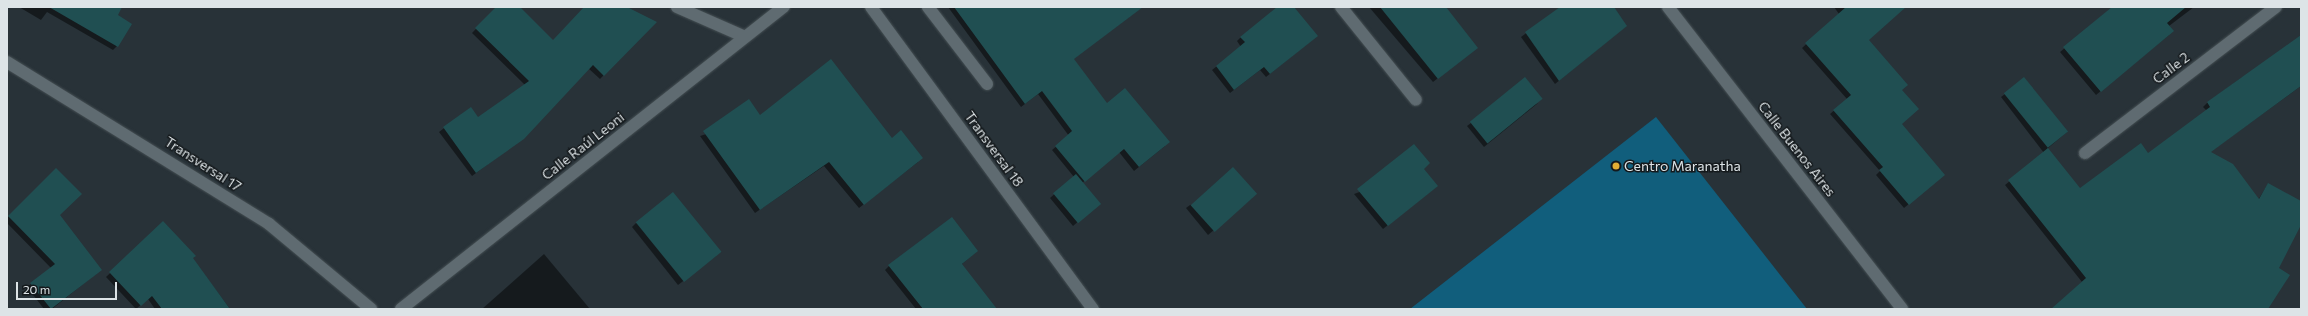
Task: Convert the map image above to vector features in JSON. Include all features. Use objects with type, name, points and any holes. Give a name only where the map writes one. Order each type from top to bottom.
[{"type":"street","points":[[678,7],[745,37]]},
{"type":"street","name":"Calle Raúl Leoni","points":[[401,309],[784,7]]},
{"type":"street","name":"Transversal 18","points":[[871,7],[1093,309]]},
{"type":"street","points":[[928,7],[987,84]]},
{"type":"street","points":[[1341,7],[1416,100]]},
{"type":"street","name":"Calle Buenos Aires","points":[[1668,7],[1902,309]]},
{"type":"street","name":"Calle 2","points":[[2085,153],[2276,7]]},
{"type":"street","name":"Transversal 17","points":[[7,62],[269,224],[371,309]]},
{"type":"shaded area","points":[[1656,117],[1807,309],[1410,309]]},
{"type":"building","points":[[49,7],[122,7],[118,15],[132,24],[118,47]]},
{"type":"building","points":[[496,7],[520,7],[553,40],[584,7],[627,7],[657,22],[604,76],[593,65],[524,139],[476,173],[443,127],[471,107],[478,117],[529,81],[475,28]]},
{"type":"building","points":[[954,7],[1143,7],[1074,59],[1107,103],[1125,88],[1170,142],[1139,167],[1124,149],[1085,182],[1055,146],[1072,131],[1042,91],[1025,104]]},
{"type":"building","points":[[1277,7],[1294,7],[1318,36],[1270,74],[1264,67],[1234,90],[1216,66],[1245,42],[1240,37]]},
{"type":"building","points":[[1380,7],[1446,7],[1478,48],[1438,79]]},
{"type":"building","points":[[1560,7],[1614,7],[1627,26],[1559,81],[1525,32]]},
{"type":"building","points":[[1846,7],[1906,7],[1869,40],[1908,85],[1902,90],[1919,109],[1902,124],[1945,175],[1909,205],[1879,170],[1883,167],[1833,110],[1851,95],[1805,43]]},
{"type":"building","points":[[2112,7],[2186,7],[2167,23],[2174,31],[2101,92],[2063,47]]},
{"type":"building","points":[[2301,35],[2301,86],[2211,152],[2233,164],[2259,199],[2268,183],[2301,201],[2301,225],[2279,268],[2290,275],[2268,309],[2051,309],[2086,278],[2008,180],[2048,148],[2080,188],[2141,143],[2148,153],[2210,107],[2207,102]]},
{"type":"building","points":[[831,59],[892,138],[901,130],[923,158],[864,205],[829,162],[760,210],[703,131],[749,99],[760,115]]},
{"type":"building","points":[[1525,77],[1543,99],[1487,143],[1470,122]]},
{"type":"building","points":[[2024,77],[2068,131],[2048,148],[2004,93]]},
{"type":"building","points":[[1414,144],[1430,163],[1424,169],[1438,186],[1388,226],[1357,189]]},
{"type":"building","points":[[1233,167],[1257,194],[1215,232],[1191,205]]},
{"type":"building","points":[[56,168],[82,194],[60,215],[102,270],[51,309],[30,283],[55,264],[8,216]]},
{"type":"building","points":[[1076,174],[1101,204],[1078,223],[1053,193]]},
{"type":"building","points":[[673,192],[721,252],[684,282],[636,222]]},
{"type":"building","points":[[952,217],[978,251],[962,264],[997,309],[923,309],[888,265]]},
{"type":"building","points":[[163,221],[196,256],[193,258],[230,309],[162,309],[152,296],[141,306],[109,272]]},
{"type":"place","name":"Centro Maranatha","points":[[1616,166]]}]
